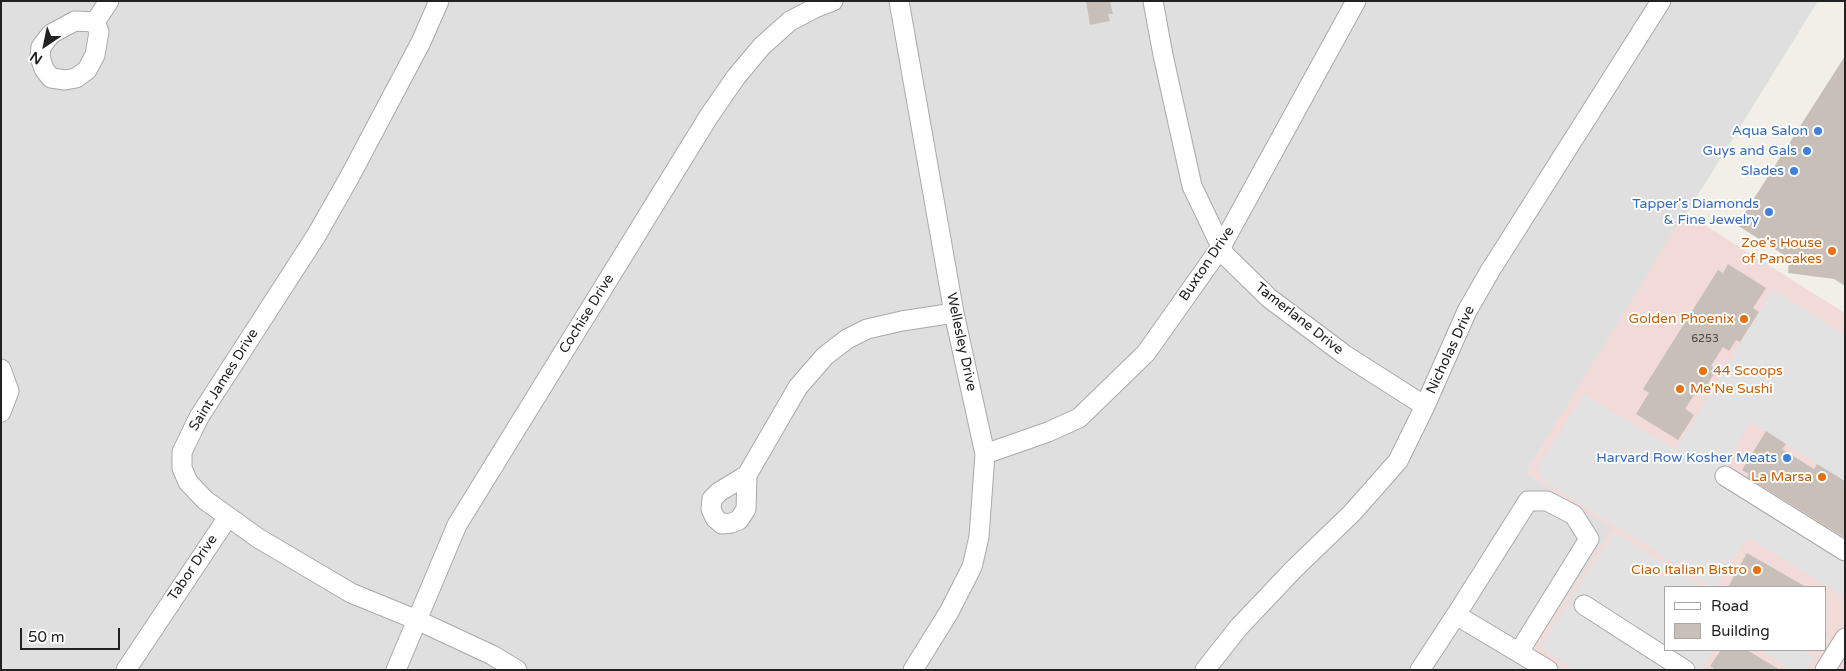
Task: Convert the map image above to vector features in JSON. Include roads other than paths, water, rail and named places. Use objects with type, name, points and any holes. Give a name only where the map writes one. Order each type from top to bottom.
[{"type":"street","points":[[96,22],[109,1]]},
{"type":"street","name":"Saint James Drive","points":[[439,1],[421,42],[316,236],[189,434],[182,452],[182,468],[188,482],[205,500],[258,538],[351,594],[417,620],[492,655],[517,670]]},
{"type":"street","name":"Cochise Drive","points":[[396,670],[457,525],[709,116],[736,77],[762,46],[790,21],[832,1]]},
{"type":"street","name":"Wellesley Drive","points":[[899,1],[954,313],[985,454],[979,537],[972,566],[949,612],[913,670]]},
{"type":"street","name":"Tamerlane Drive","points":[[1153,1],[1192,186],[1225,255],[1269,298],[1345,355],[1425,406]]},
{"type":"street","name":"Buxton Drive","points":[[985,454],[1048,432],[1079,418],[1146,353],[1221,247],[1356,1]]},
{"type":"street","name":"Nicholas Drive","points":[[1204,670],[1239,628],[1294,569],[1352,513],[1398,461],[1425,406],[1467,311],[1490,271],[1661,1]]},
{"type":"street","points":[[747,475],[798,387],[825,356],[848,339],[867,329],[902,321],[954,313]]},
{"type":"street","points":[[1,368],[8,391],[1,412]]},
{"type":"street","points":[[1725,476],[1845,551]]},
{"type":"street","points":[[1420,670],[1528,501],[1547,501],[1574,516],[1589,539],[1519,652]]},
{"type":"street","name":"Tabor Drive","points":[[126,670],[228,517]]},
{"type":"street","points":[[1584,605],[1685,670]]},
{"type":"street","points":[[1456,615],[1548,670]]},
{"type":"street","points":[[1825,670],[1842,649]]},
{"type":"place","name":"Aqua Salon","points":[[1818,131]]},
{"type":"place","name":"Guys and Gals","points":[[1807,151]]},
{"type":"place","name":"Slades","points":[[1794,171]]},
{"type":"place","name":"Tapper's Diamonds & Fine Jewelry","points":[[1769,212]]},
{"type":"place","name":"Zoe's House of Pancakes","points":[[1832,251]]},
{"type":"place","name":"Golden Phoenix","points":[[1744,319]]},
{"type":"place","name":"44 Scoops","points":[[1703,371]]},
{"type":"place","name":"Me'Ne Sushi","points":[[1680,389]]},
{"type":"place","name":"Harvard Row Kosher Meats","points":[[1787,458]]},
{"type":"place","name":"La Marsa","points":[[1822,477]]},
{"type":"place","name":"Ciao Italian Bistro","points":[[1757,570]]}]
